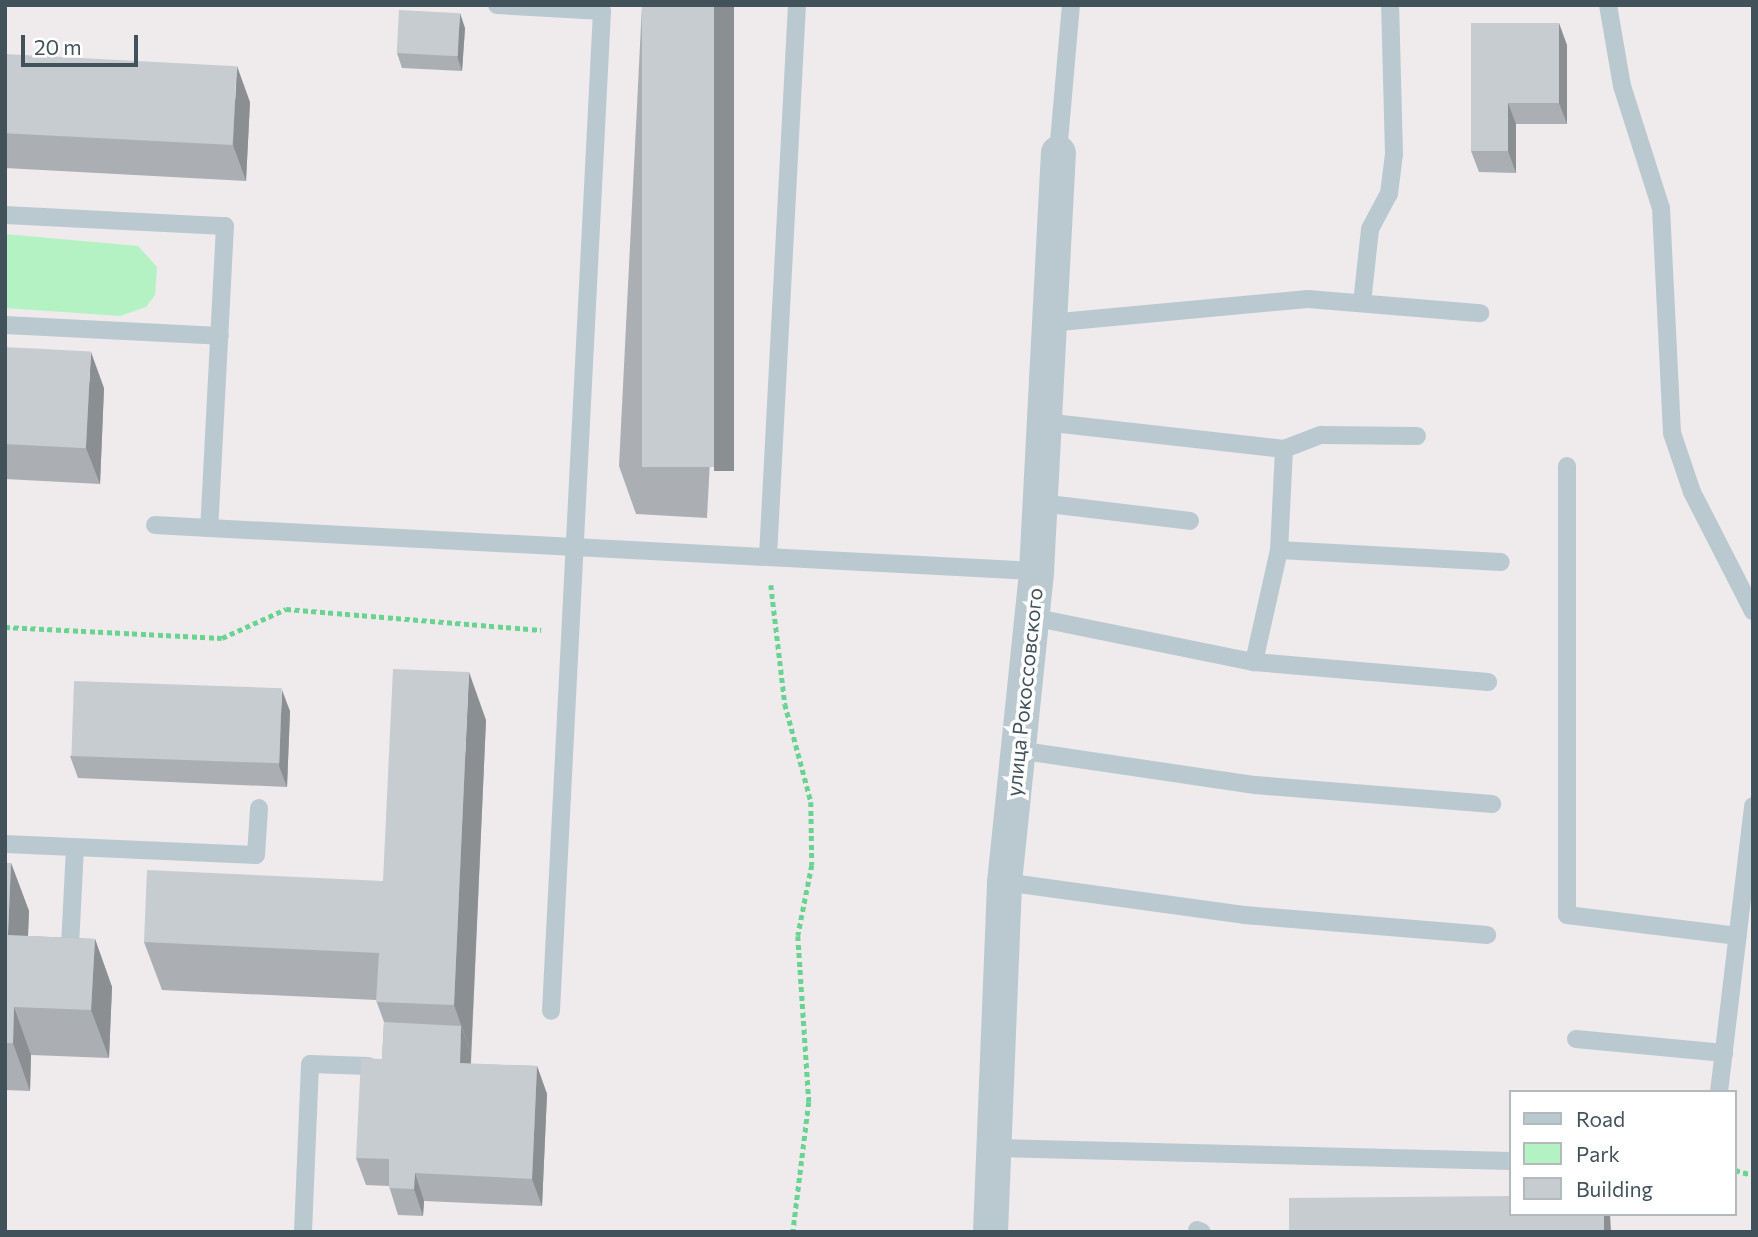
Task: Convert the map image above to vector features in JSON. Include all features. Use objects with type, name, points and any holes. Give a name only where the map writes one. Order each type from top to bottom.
[{"type":"street","name":"улица Рокоссовского","points":[[990,1232],[996,1148],[1004,881],[1036,571],[1058,153]]},
{"type":"lane","points":[[497,5],[602,11],[551,1010]]},
{"type":"lane","points":[[768,556],[797,5]]},
{"type":"lane","points":[[1058,153],[1070,5]]},
{"type":"lane","points":[[1362,303],[1370,229],[1389,194],[1394,154],[1390,5]]},
{"type":"lane","points":[[1608,5],[1615,60],[1661,208],[1672,433],[1692,492],[1753,611]]},
{"type":"lane","points":[[5,215],[225,226],[209,528]]},
{"type":"lane","points":[[1049,323],[1308,299],[1480,313]]},
{"type":"lane","points":[[5,325],[220,336]]},
{"type":"lane","points":[[1044,422],[1284,449],[1321,435],[1417,436]]},
{"type":"lane","points":[[1254,662],[1279,550],[1284,449]]},
{"type":"lane","points":[[1567,466],[1567,915],[1738,936]]},
{"type":"lane","points":[[1040,503],[1190,521]]},
{"type":"lane","points":[[155,525],[1036,571]]},
{"type":"lane","points":[[1279,550],[1501,562]]},
{"type":"lane","points":[[1032,617],[1254,662],[1488,682]]},
{"type":"lane","points":[[1017,750],[1255,785],[1492,804]]},
{"type":"lane","points":[[1719,1090],[1753,806]]},
{"type":"lane","points":[[5,844],[256,855],[259,808]]},
{"type":"lane","points":[[70,946],[75,847]]},
{"type":"lane","points":[[1004,881],[1244,915],[1487,934]]},
{"type":"lane","points":[[1576,1040],[1724,1053]]},
{"type":"lane","points":[[303,1232],[310,1064],[368,1066]]},
{"type":"lane","points":[[996,1148],[1510,1161]]},
{"type":"path","points":[[768,556],[785,704],[811,802],[812,865],[799,936],[809,1102],[793,1232]]},
{"type":"path","points":[[5,626],[222,638],[286,609],[570,632]]},
{"type":"green space","points":[[5,234],[138,246],[157,267],[155,295],[146,307],[120,316],[5,308]]},
{"type":"building","points":[[642,5],[714,5],[714,467],[642,467]]},
{"type":"building","points":[[399,10],[460,13],[458,56],[397,53]]},
{"type":"building","points":[[1471,23],[1559,23],[1559,103],[1508,103],[1508,151],[1471,151]]},
{"type":"building","points":[[5,54],[237,66],[233,145],[5,133]]},
{"type":"building","points":[[5,347],[91,352],[86,448],[5,444]]},
{"type":"building","points":[[393,669],[469,672],[454,1005],[376,1002],[379,953],[144,942],[147,870],[383,881]]},
{"type":"building","points":[[74,681],[282,688],[279,763],[71,756]]},
{"type":"building","points":[[5,863],[11,863],[8,935],[95,939],[91,1010],[14,1007],[13,1043],[5,1043]]},
{"type":"building","points":[[384,1022],[461,1026],[460,1063],[537,1066],[532,1179],[415,1173],[414,1189],[389,1188],[389,1159],[356,1158],[361,1058],[382,1059]]},
{"type":"building","points":[[1510,1196],[1510,1216],[1604,1216],[1604,1232],[1289,1232],[1289,1198]]}]
